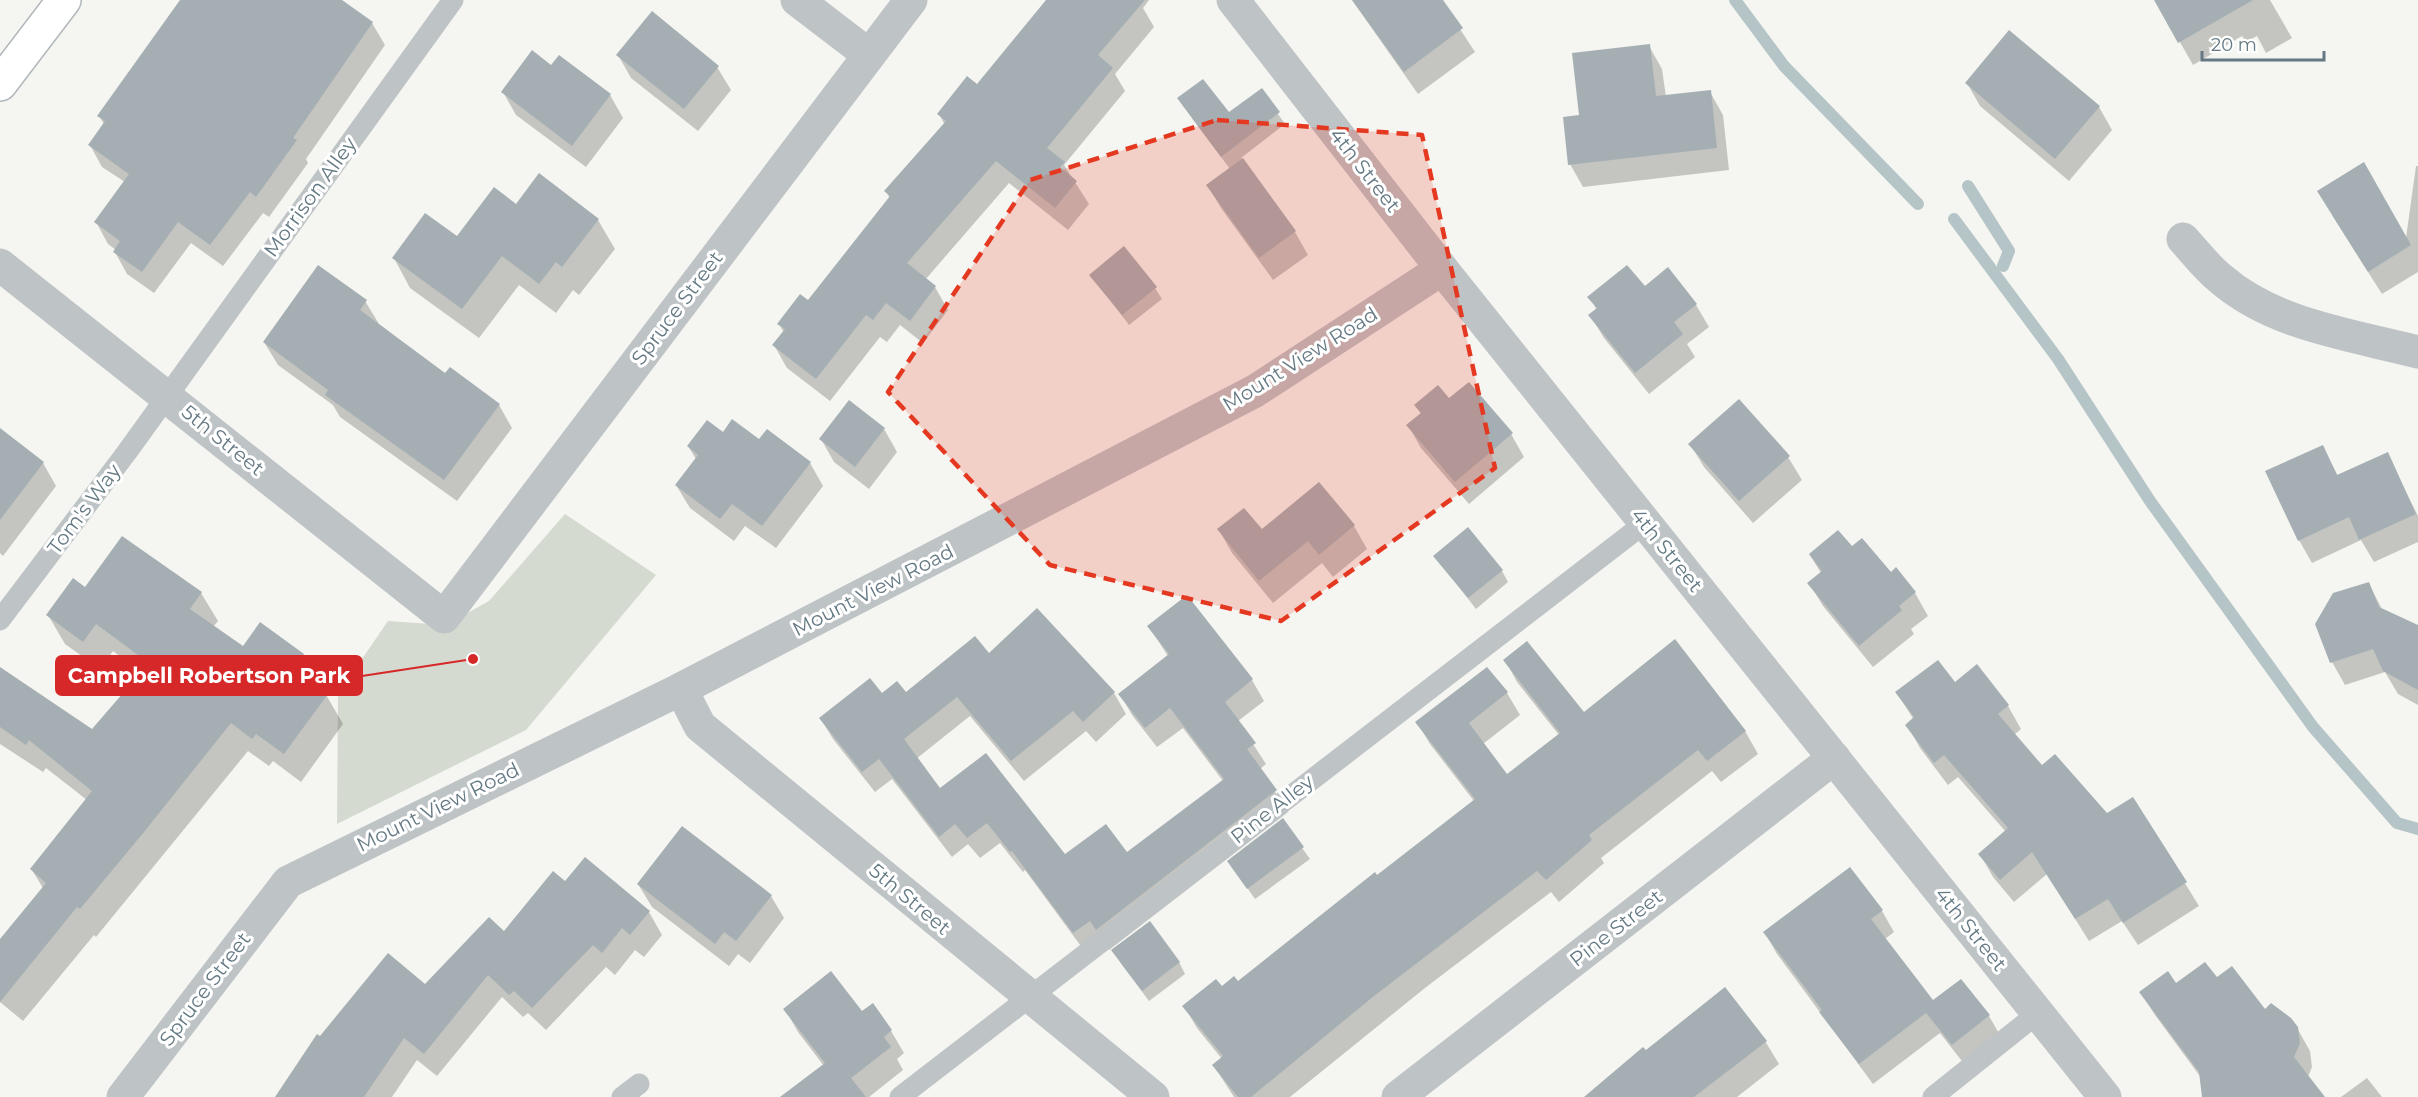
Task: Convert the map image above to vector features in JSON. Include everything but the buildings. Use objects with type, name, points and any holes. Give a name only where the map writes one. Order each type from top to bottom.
[{"type":"street","points":[[0,84],[64,0]]},
{"type":"street","points":[[797,0],[869,55]]},
{"type":"street","name":"Spruce Street","points":[[444,617],[911,0]]},
{"type":"street","name":"4th Street","points":[[1233,0],[1442,269],[2105,1097]]},
{"type":"street","points":[[2183,238],[2221,279],[2264,308],[2295,320],[2418,352]]},
{"type":"street","name":"5th Street","points":[[0,266],[444,617]]},
{"type":"street","name":"Mount View Road","points":[[288,882],[681,689],[1254,391],[1442,269]]},
{"type":"street","name":"5th Street","points":[[681,689],[700,726],[1028,997],[1153,1097]]},
{"type":"street","name":"Pine Street","points":[[1398,1097],[1834,758]]},
{"type":"street","name":"Spruce Street","points":[[123,1097],[288,882]]},
{"type":"lane","name":"Morrison Alley","points":[[166,395],[453,0]]},
{"type":"lane","name":"Tom's Way","points":[[0,620],[127,452],[166,395]]},
{"type":"lane","name":"Pine Alley","points":[[900,1097],[1645,523]]},
{"type":"lane","points":[[1933,1097],[2038,1013]]},
{"type":"highlighted area","points":[[1217,120],[1422,135],[1495,468],[1281,621],[1050,565],[888,392],[1030,180]]},
{"type":"shaded area","points":[[565,514],[656,575],[526,730],[337,824],[338,694],[388,621],[446,625],[489,601]]},
{"type":"waterway","points":[[1735,0],[1784,66],[1918,204]]},
{"type":"waterway","points":[[1968,186],[2009,251],[2003,266]]},
{"type":"waterway","points":[[1954,219],[2058,359],[2150,501],[2313,727],[2397,823],[2418,829]]},
{"type":"place","name":"Campbell Robertson Park","points":[[473,659]]}]
